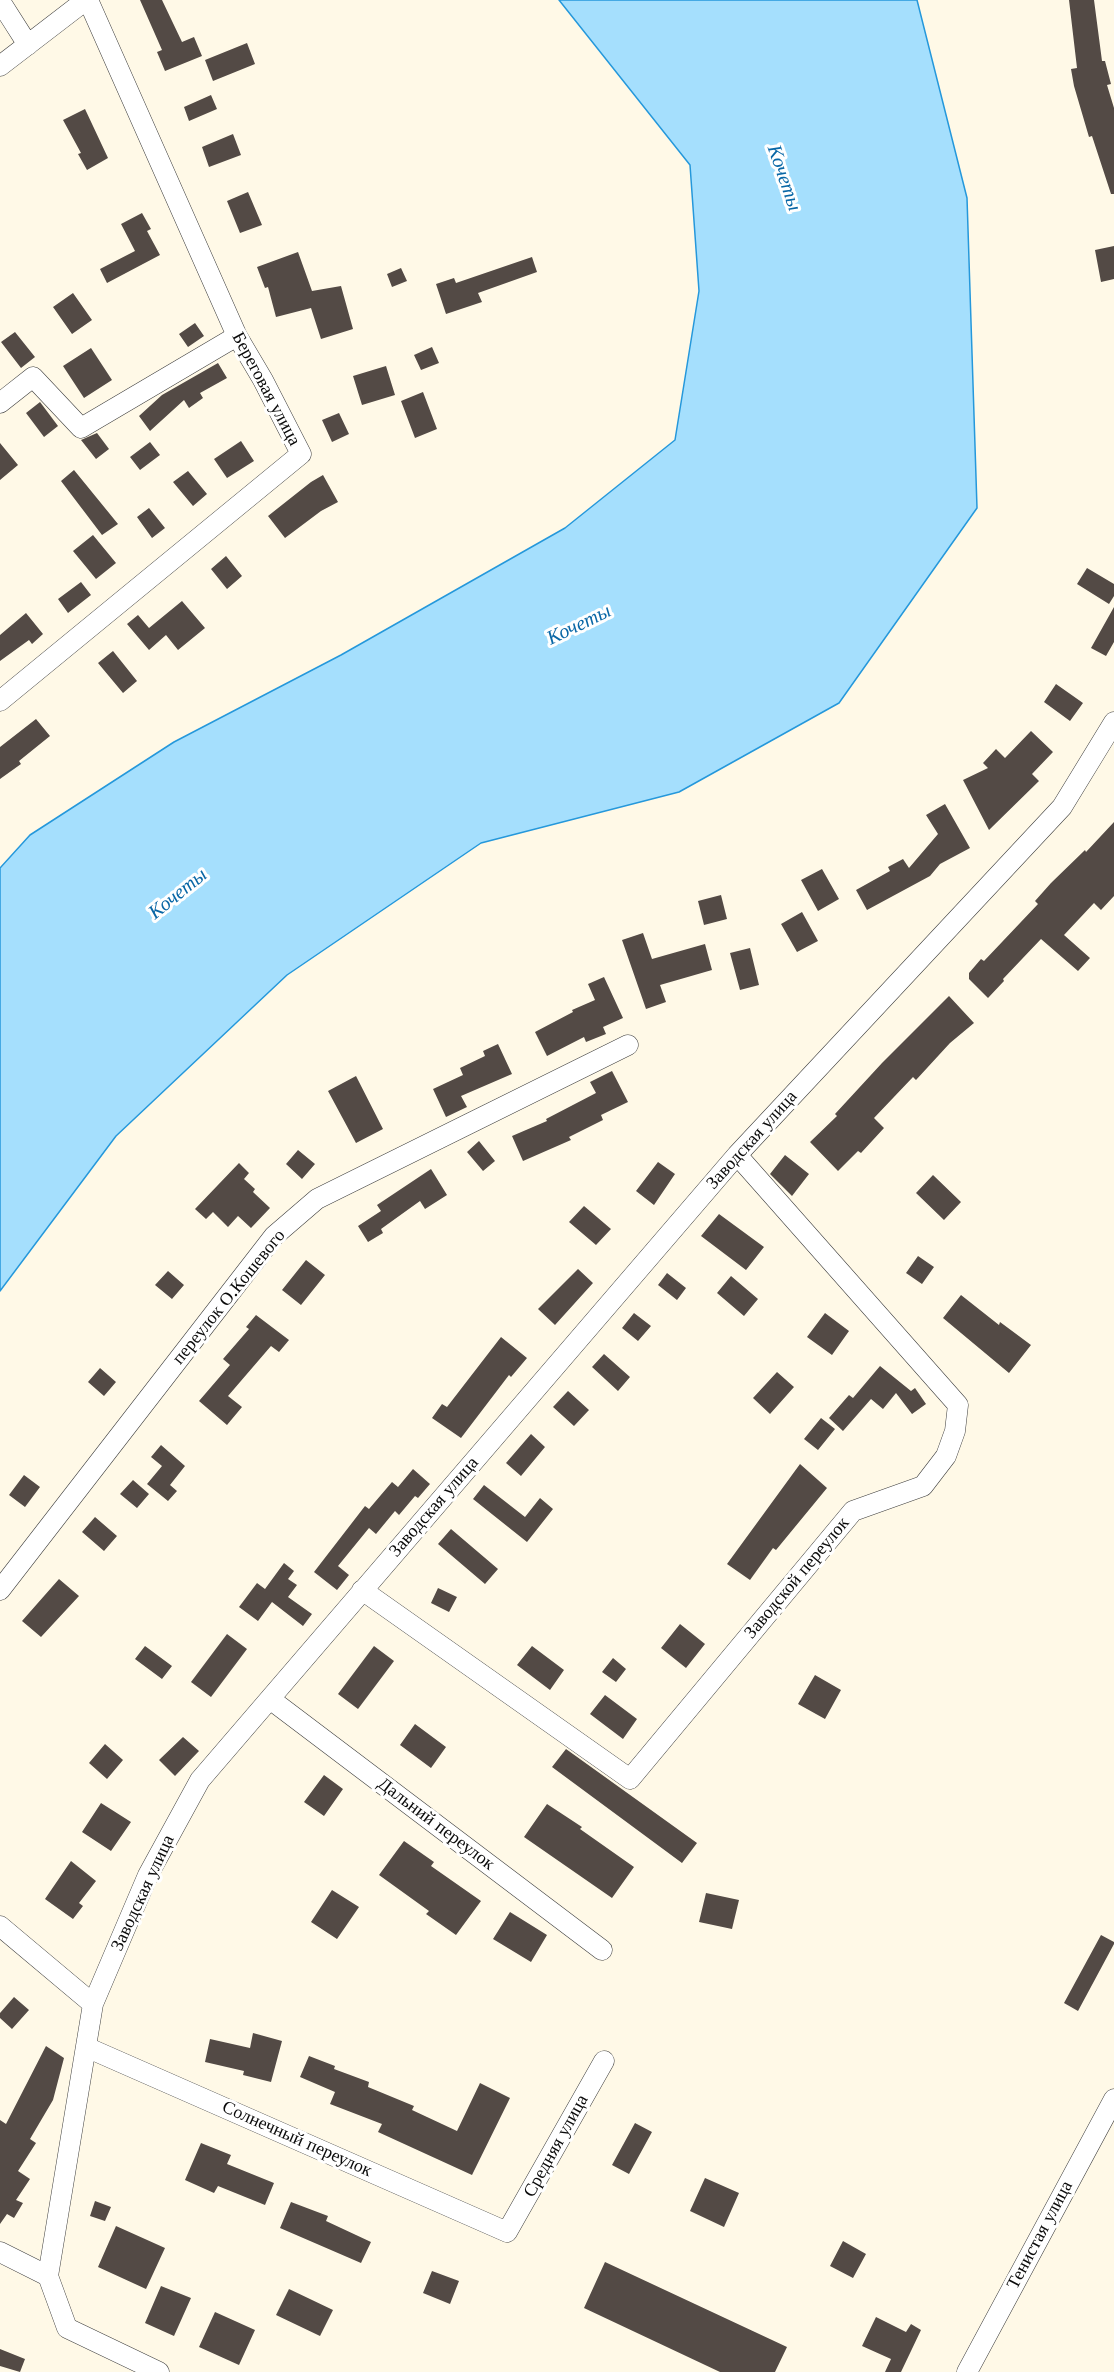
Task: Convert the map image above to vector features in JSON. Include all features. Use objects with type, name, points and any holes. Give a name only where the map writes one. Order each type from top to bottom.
[{"type":"street","points":[[0,66],[87,0]]},
{"type":"street","name":"Береговая улица","points":[[0,701],[301,454],[263,380],[237,336],[87,0]]},
{"type":"street","points":[[0,1],[28,45]]},
{"type":"street","points":[[0,403],[33,377],[81,428],[237,336]]},
{"type":"street","name":"Заводская улица","points":[[159,2372],[67,2328],[48,2276],[93,2004],[148,1875],[200,1780],[736,1155],[1062,807],[1114,722]]},
{"type":"street","name":"переулок О.Кошевого","points":[[0,1590],[274,1236],[317,1198],[628,1045]]},
{"type":"street","name":"Заводской переулок","points":[[362,1590],[630,1779],[853,1511],[923,1486],[945,1456],[955,1431],[958,1405],[736,1155]]},
{"type":"street","name":"Дальний переулок","points":[[270,1699],[602,1950]]},
{"type":"street","points":[[0,1926],[93,2004]]},
{"type":"street","name":"Солнечный переулок","points":[[86,2047],[507,2232]]},
{"type":"street","name":"Средняя улица","points":[[507,2232],[604,2061]]},
{"type":"street","name":"Тенистая улица","points":[[967,2372],[1114,2099]]},
{"type":"street","points":[[0,2252],[48,2276]]},
{"type":"water","name":"Кочеты","points":[[559,0],[917,0],[967,198],[977,508],[839,703],[679,792],[481,843],[287,975],[116,1136],[0,1291],[0,868],[30,835],[174,742],[341,655],[565,528],[675,440],[699,291],[690,165]]},
{"type":"building","points":[[140,0],[162,0],[182,42],[194,37],[202,56],[165,71],[157,52],[162,50]]},
{"type":"building","points":[[1069,0],[1094,0],[1102,61],[1105,61],[1111,84],[1107,85],[1114,108],[1114,194],[1111,194],[1092,136],[1089,137],[1074,86],[1071,69],[1077,68]]},
{"type":"building","points":[[247,43],[255,64],[213,81],[205,60]]},
{"type":"building","points":[[211,95],[217,109],[189,121],[184,107]]},
{"type":"building","points":[[85,109],[108,158],[87,170],[78,154],[81,153],[63,120]]},
{"type":"building","points":[[233,134],[241,155],[209,167],[202,147]]},
{"type":"building","points":[[248,192],[262,225],[240,233],[227,201]]},
{"type":"building","points":[[142,213],[151,229],[147,231],[160,255],[107,283],[100,269],[135,251],[121,224]]},
{"type":"building","points":[[1114,246],[1114,279],[1101,282],[1095,250]]},
{"type":"building","points":[[298,252],[312,291],[341,286],[353,329],[321,339],[311,308],[276,317],[268,287],[265,288],[257,267]]},
{"type":"building","points":[[532,257],[537,272],[478,293],[482,302],[446,314],[436,284],[454,278],[456,283]]},
{"type":"building","points":[[401,268],[407,281],[392,287],[387,274]]},
{"type":"building","points":[[73,293],[92,320],[72,334],[53,307]]},
{"type":"building","points":[[195,323],[204,336],[188,347],[179,334]]},
{"type":"building","points":[[15,332],[35,357],[21,368],[1,342]]},
{"type":"building","points":[[432,347],[439,363],[421,370],[414,355]]},
{"type":"building","points":[[91,348],[112,380],[84,398],[63,366]]},
{"type":"building","points":[[218,363],[227,378],[200,393],[203,398],[189,408],[184,400],[150,431],[139,416],[162,395]]},
{"type":"building","points":[[386,366],[395,395],[362,405],[353,376]]},
{"type":"building","points":[[423,392],[437,429],[415,438],[401,401]]},
{"type":"building","points":[[40,402],[58,426],[44,437],[26,413]]},
{"type":"building","points":[[339,413],[349,434],[332,442],[322,420]]},
{"type":"building","points":[[97,433],[109,449],[96,459],[81,440]]},
{"type":"building","points":[[241,441],[254,461],[227,478],[214,459]]},
{"type":"building","points":[[150,442],[160,455],[140,470],[130,457]]},
{"type":"building","points":[[0,443],[18,465],[0,480]]},
{"type":"building","points":[[74,470],[118,524],[102,535],[61,481]]},
{"type":"building","points":[[188,471],[207,494],[193,506],[173,482]]},
{"type":"building","points":[[323,475],[338,502],[321,511],[285,538],[268,516]]},
{"type":"building","points":[[149,508],[165,528],[152,538],[137,517]]},
{"type":"building","points":[[93,535],[116,563],[96,579],[73,551]]},
{"type":"building","points":[[226,556],[242,576],[227,589],[211,569]]},
{"type":"building","points":[[1087,568],[1114,584],[1114,596],[1109,604],[1077,584]]},
{"type":"building","points":[[81,582],[91,595],[68,613],[58,599]]},
{"type":"building","points":[[182,601],[205,628],[178,650],[166,635],[149,650],[127,624],[138,615],[149,628]]},
{"type":"building","points":[[1114,607],[1114,642],[1106,656],[1091,648]]},
{"type":"building","points":[[26,613],[43,634],[32,644],[29,640],[0,661],[0,635]]},
{"type":"building","points":[[113,651],[137,681],[123,693],[98,663]]},
{"type":"building","points":[[1056,684],[1083,703],[1070,721],[1044,702]]},
{"type":"building","points":[[36,719],[50,736],[19,761],[21,764],[0,779],[0,747]]},
{"type":"building","points":[[1031,731],[1053,752],[1032,774],[1039,781],[989,830],[963,780],[988,768],[983,763],[996,749],[1005,758]]},
{"type":"building","points":[[945,804],[970,848],[940,864],[930,876],[867,910],[856,890],[890,871],[888,867],[903,859],[909,868],[938,834],[926,815]]},
{"type":"building","points":[[1114,822],[1114,896],[1101,910],[1094,903],[1064,935],[1090,958],[1078,971],[1041,939],[988,998],[969,979],[969,973],[981,959],[984,961],[1038,904],[1035,901],[1051,883],[1085,850],[1086,852]]},
{"type":"building","points":[[822,869],[839,899],[818,911],[801,880]]},
{"type":"building","points":[[721,895],[727,919],[704,925],[698,901]]},
{"type":"building","points":[[802,912],[818,941],[797,952],[781,924]]},
{"type":"building","points":[[643,933],[652,959],[705,944],[712,970],[660,985],[666,1002],[646,1009],[622,940]]},
{"type":"building","points":[[750,948],[759,985],[740,990],[730,953]]},
{"type":"building","points":[[604,977],[623,1018],[603,1027],[606,1034],[586,1042],[584,1037],[547,1056],[535,1032],[573,1012],[572,1010],[595,1000],[588,984]]},
{"type":"building","points":[[949,996],[974,1023],[950,1043],[916,1080],[913,1077],[874,1118],[884,1128],[861,1153],[858,1151],[838,1171],[810,1142],[837,1116],[835,1114],[882,1063]]},
{"type":"building","points":[[498,1044],[512,1074],[461,1096],[467,1107],[446,1117],[433,1089],[463,1075],[460,1068],[485,1056],[483,1051]]},
{"type":"building","points":[[612,1071],[628,1102],[601,1115],[603,1120],[569,1137],[571,1140],[523,1161],[512,1136],[547,1121],[546,1119],[596,1093],[590,1082]]},
{"type":"building","points":[[356,1076],[383,1129],[356,1143],[328,1091]]},
{"type":"building","points":[[479,1141],[495,1161],[483,1171],[467,1152]]},
{"type":"building","points":[[298,1150],[315,1164],[302,1179],[286,1164]]},
{"type":"building","points":[[785,1155],[809,1174],[792,1196],[770,1174]]},
{"type":"building","points":[[658,1162],[675,1174],[654,1205],[636,1191]]},
{"type":"building","points":[[239,1163],[249,1173],[244,1179],[255,1189],[253,1192],[270,1208],[251,1228],[238,1216],[228,1227],[213,1212],[206,1219],[195,1209]]},
{"type":"building","points":[[431,1169],[447,1195],[425,1209],[420,1201],[381,1229],[383,1233],[368,1242],[358,1226],[381,1211],[377,1205]]},
{"type":"building","points":[[933,1175],[961,1202],[944,1220],[916,1193]]},
{"type":"building","points":[[584,1206],[611,1229],[596,1245],[569,1222]]},
{"type":"building","points":[[719,1214],[764,1247],[746,1270],[701,1236]]},
{"type":"building","points":[[918,1256],[934,1267],[922,1284],[906,1273]]},
{"type":"building","points":[[306,1260],[325,1275],[301,1305],[282,1290]]},
{"type":"building","points":[[578,1269],[593,1283],[555,1325],[538,1309]]},
{"type":"building","points":[[168,1271],[184,1285],[172,1299],[155,1285]]},
{"type":"building","points":[[667,1273],[686,1288],[677,1300],[658,1285]]},
{"type":"building","points":[[731,1276],[758,1299],[744,1316],[717,1293]]},
{"type":"building","points":[[961,1295],[999,1325],[1000,1322],[1031,1345],[1009,1373],[943,1318]]},
{"type":"building","points":[[634,1313],[651,1326],[638,1341],[622,1328]]},
{"type":"building","points":[[825,1313],[849,1331],[832,1355],[807,1337]]},
{"type":"building","points":[[256,1315],[289,1340],[279,1352],[271,1346],[228,1396],[242,1407],[227,1425],[199,1401],[230,1365],[223,1359],[249,1329],[246,1327]]},
{"type":"building","points":[[501,1337],[527,1358],[511,1377],[509,1375],[461,1438],[432,1418],[442,1404],[447,1407]]},
{"type":"building","points":[[604,1354],[630,1377],[618,1391],[592,1367]]},
{"type":"building","points":[[880,1366],[911,1391],[915,1388],[926,1404],[912,1414],[896,1393],[883,1409],[871,1399],[843,1431],[829,1418],[849,1395],[853,1398]]},
{"type":"building","points":[[100,1368],[116,1382],[104,1396],[88,1382]]},
{"type":"building","points":[[777,1372],[794,1387],[770,1414],[753,1398]]},
{"type":"building","points":[[568,1391],[589,1410],[574,1426],[553,1407]]},
{"type":"building","points":[[821,1418],[835,1429],[818,1450],[804,1439]]},
{"type":"building","points":[[531,1434],[545,1447],[521,1476],[506,1463]]},
{"type":"building","points":[[161,1445],[185,1466],[170,1485],[177,1491],[168,1501],[147,1484],[162,1466],[151,1457]]},
{"type":"building","points":[[800,1464],[827,1488],[776,1550],[773,1548],[750,1580],[727,1564]]},
{"type":"building","points":[[413,1469],[430,1484],[418,1498],[415,1496],[399,1515],[395,1511],[376,1534],[369,1528],[338,1566],[349,1575],[337,1590],[314,1572],[365,1506],[369,1509],[392,1482],[398,1487]]},
{"type":"building","points":[[24,1475],[40,1487],[25,1507],[9,1495]]},
{"type":"building","points":[[133,1480],[149,1494],[137,1508],[120,1494]]},
{"type":"building","points":[[484,1485],[525,1517],[540,1498],[553,1509],[527,1542],[473,1499]]},
{"type":"building","points":[[95,1517],[117,1536],[104,1551],[82,1532]]},
{"type":"building","points":[[451,1529],[498,1569],[485,1584],[438,1544]]},
{"type":"building","points":[[284,1563],[294,1571],[288,1579],[297,1585],[288,1597],[312,1614],[303,1626],[272,1602],[258,1621],[239,1607],[257,1583],[265,1589]]},
{"type":"building","points":[[59,1579],[79,1596],[41,1637],[22,1621]]},
{"type":"building","points":[[438,1588],[457,1597],[449,1612],[431,1603]]},
{"type":"building","points":[[680,1624],[705,1644],[686,1668],[661,1648]]},
{"type":"building","points":[[227,1634],[247,1649],[211,1697],[191,1682]]},
{"type":"building","points":[[145,1646],[172,1666],[162,1679],[135,1659]]},
{"type":"building","points":[[374,1646],[394,1661],[358,1709],[338,1694]]},
{"type":"building","points":[[532,1646],[564,1670],[550,1690],[517,1665]]},
{"type":"building","points":[[613,1658],[626,1669],[616,1682],[602,1672]]},
{"type":"building","points":[[815,1675],[841,1690],[825,1719],[798,1704]]},
{"type":"building","points":[[605,1695],[637,1719],[623,1739],[590,1714]]},
{"type":"building","points":[[415,1724],[446,1747],[431,1768],[400,1745]]},
{"type":"building","points":[[183,1737],[199,1751],[175,1776],[159,1760]]},
{"type":"building","points":[[105,1744],[123,1760],[107,1779],[89,1763]]},
{"type":"building","points":[[566,1749],[697,1843],[682,1863],[552,1767]]},
{"type":"building","points":[[324,1775],[343,1789],[324,1816],[304,1802]]},
{"type":"building","points":[[101,1803],[131,1822],[111,1851],[82,1832]]},
{"type":"building","points":[[547,1804],[582,1827],[580,1829],[634,1867],[612,1898],[524,1837]]},
{"type":"building","points":[[404,1841],[434,1862],[431,1866],[481,1901],[456,1935],[426,1914],[429,1911],[379,1875]]},
{"type":"building","points":[[71,1861],[96,1881],[79,1903],[83,1906],[73,1919],[45,1899]]},
{"type":"building","points":[[332,1890],[359,1907],[337,1939],[311,1922]]},
{"type":"building","points":[[706,1893],[739,1900],[732,1929],[699,1922]]},
{"type":"building","points":[[510,1912],[547,1935],[531,1962],[493,1939]]},
{"type":"building","points":[[1101,1935],[1114,1944],[1078,2011],[1064,2003]]},
{"type":"building","points":[[14,1997],[29,2010],[12,2029],[0,2018],[0,2013]]},
{"type":"building","points":[[253,2033],[282,2041],[271,2082],[243,2075],[244,2071],[205,2062],[210,2039],[250,2048]]},
{"type":"building","points":[[46,2046],[64,2058],[53,2100],[30,2139],[36,2143],[18,2171],[30,2179],[16,2200],[23,2203],[14,2218],[7,2214],[0,2224],[0,2120],[6,2124]]},
{"type":"building","points":[[309,2056],[335,2066],[334,2069],[369,2082],[368,2087],[414,2106],[412,2110],[457,2131],[480,2083],[510,2098],[472,2175],[378,2132],[382,2124],[330,2104],[335,2092],[300,2077]]},
{"type":"building","points":[[635,2123],[652,2132],[629,2174],[612,2165]]},
{"type":"building","points":[[201,2143],[231,2155],[227,2164],[274,2183],[265,2205],[218,2186],[214,2193],[185,2180]]},
{"type":"building","points":[[705,2178],[739,2193],[724,2227],[690,2211]]},
{"type":"building","points":[[95,2201],[111,2207],[105,2221],[90,2216]]},
{"type":"building","points":[[291,2202],[328,2216],[326,2221],[371,2242],[361,2263],[280,2228]]},
{"type":"building","points":[[116,2226],[165,2248],[146,2289],[98,2267]]},
{"type":"building","points":[[843,2241],[866,2254],[853,2278],[830,2266]]},
{"type":"building","points":[[605,2262],[787,2347],[775,2372],[720,2372],[584,2308]]},
{"type":"building","points":[[432,2271],[459,2281],[450,2304],[423,2293]]},
{"type":"building","points":[[161,2286],[191,2298],[174,2336],[145,2323]]},
{"type":"building","points":[[289,2289],[333,2310],[320,2336],[276,2315]]},
{"type":"building","points":[[215,2312],[255,2330],[239,2365],[199,2347]]},
{"type":"building","points":[[876,2317],[906,2332],[911,2324],[921,2330],[901,2372],[885,2372],[891,2359],[862,2346]]},
{"type":"building","points":[[0,2349],[25,2359],[20,2372],[0,2366]]}]
